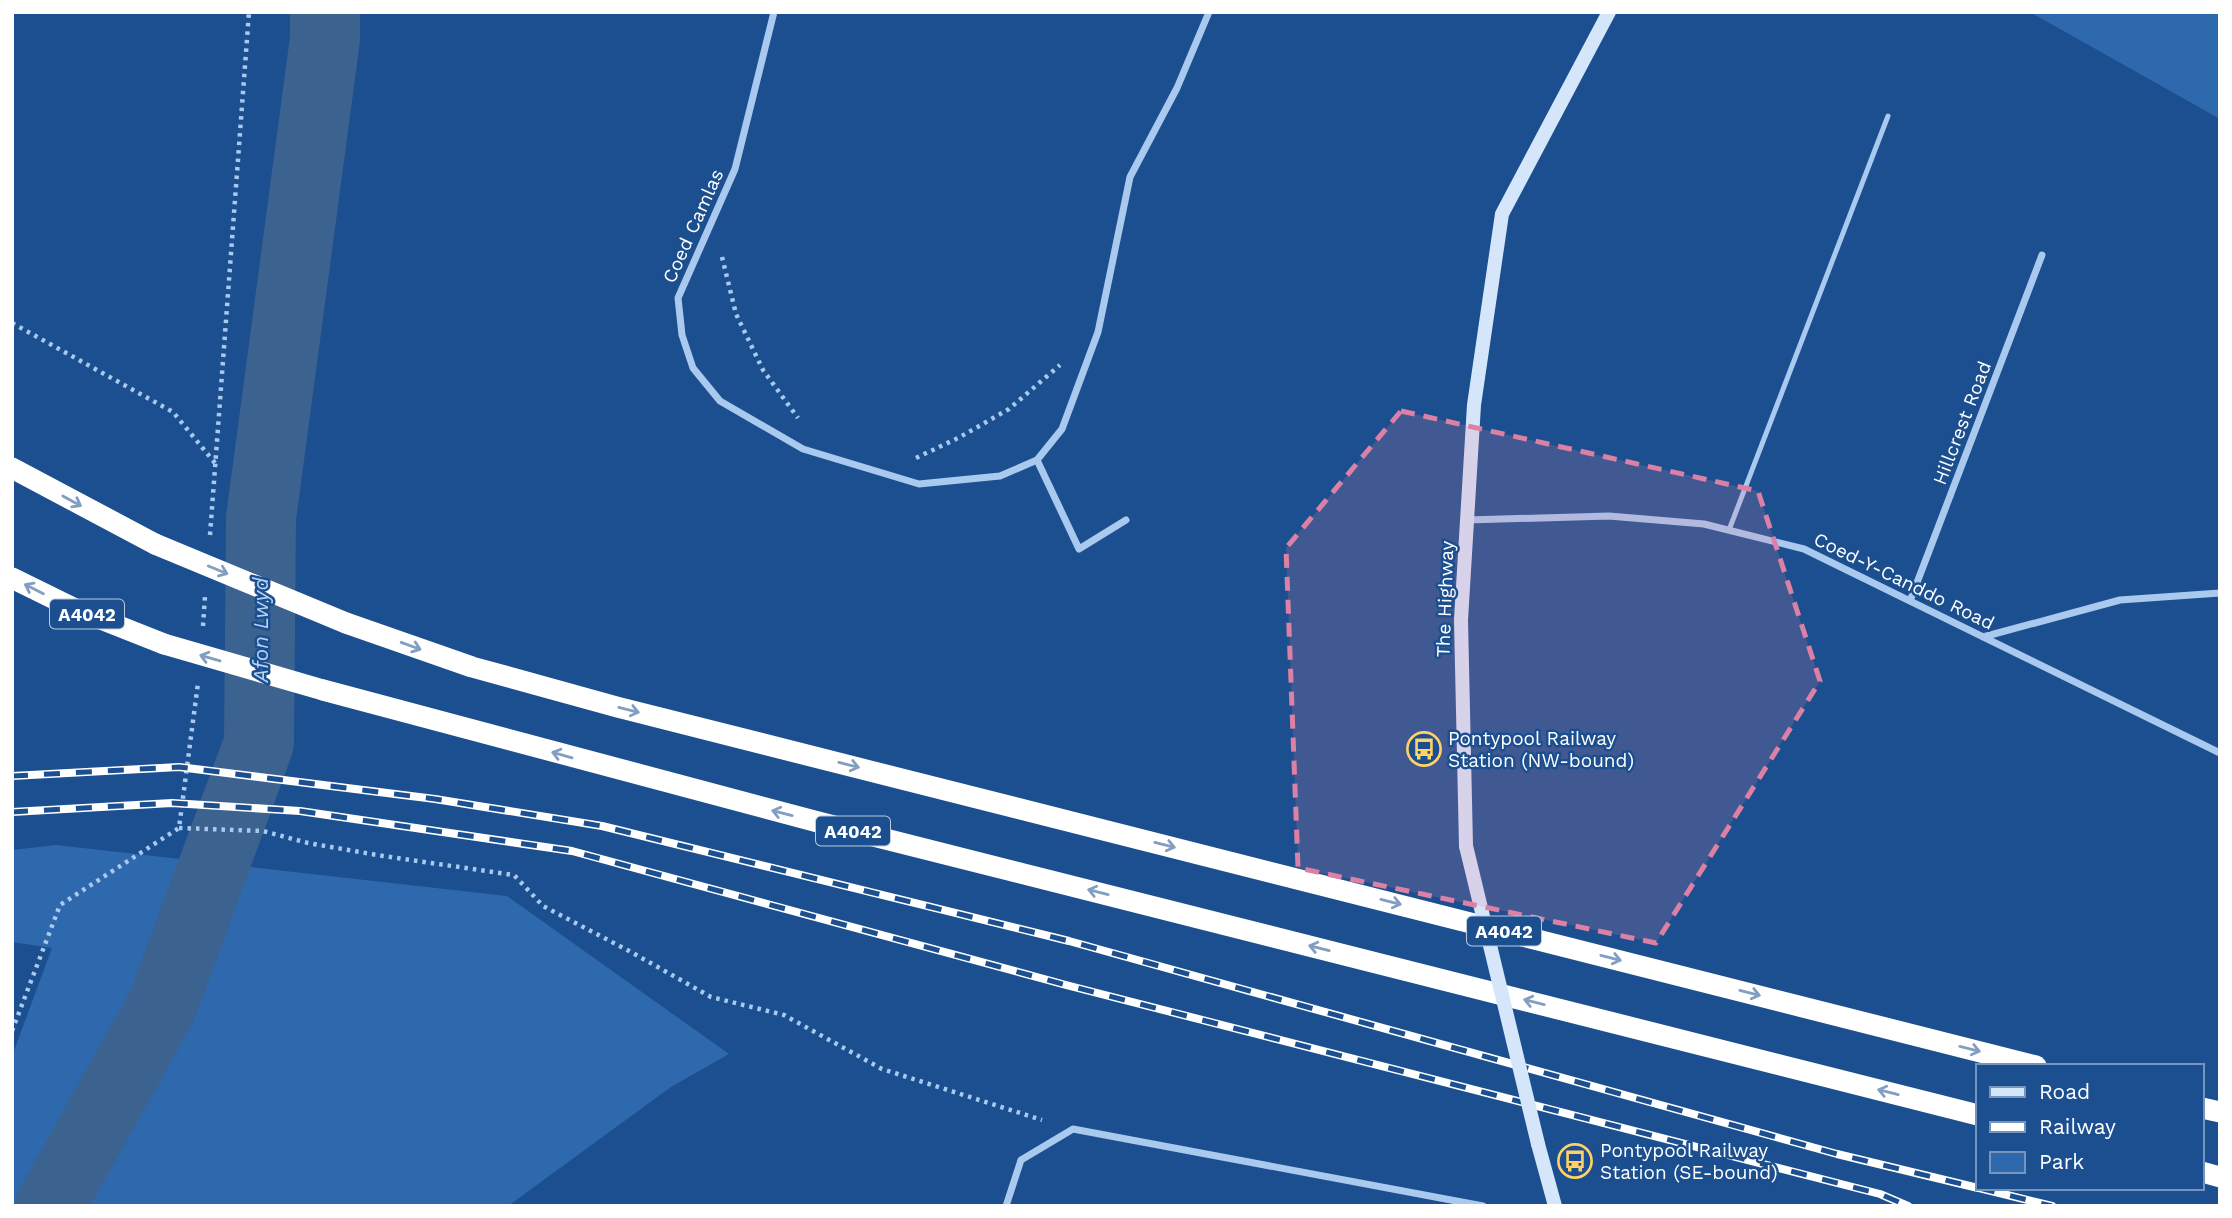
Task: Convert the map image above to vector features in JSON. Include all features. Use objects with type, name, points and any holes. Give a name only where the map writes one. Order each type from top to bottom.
[{"type":"highway","name":"A4042","points":[[12,468],[155,544],[346,623],[472,667],[617,707],[2028,1064]]},
{"type":"highway","name":"A4042","points":[[12,578],[73,608],[164,644],[323,690],[818,822],[1976,1114]]},
{"type":"street","name":"Coed Camlas","points":[[774,12],[735,169],[678,298],[682,335],[694,368],[720,401],[803,449],[919,484],[1000,476],[1037,460],[1062,429],[1098,332],[1130,177],[1177,88],[1209,12]]},
{"type":"street","name":"The Highway","points":[[1555,1206],[1466,846],[1461,620],[1474,405],[1502,214],[1609,12]]},
{"type":"street","name":"Hillcrest Road","points":[[1910,601],[2042,256]]},
{"type":"street","points":[[1037,460],[1079,549],[1126,520]]},
{"type":"street","name":"Coed-Y-Canddo Road","points":[[1467,520],[1609,516],[1704,524],[1804,549],[2220,754]]},
{"type":"street","points":[[1983,637],[2120,600],[2220,593]]},
{"type":"street","points":[[1006,1206],[1021,1160],[1073,1129],[1483,1206]]},
{"type":"lane","points":[[1730,530],[1888,116]]},
{"type":"path","points":[[209,546],[249,12]]},
{"type":"path","points":[[713,219],[736,314],[763,370],[827,456]]},
{"type":"path","points":[[12,323],[173,412],[216,464]]},
{"type":"path","points":[[884,473],[960,437],[1009,409],[1098,332]]},
{"type":"path","points":[[202,629],[206,587]]},
{"type":"path","points":[[181,828],[199,670]]},
{"type":"path","points":[[12,1031],[60,905],[181,828],[263,831],[308,843],[514,875],[543,906],[711,997],[784,1015],[882,1069],[1073,1129]]},
{"type":"highlighted area","points":[[1401,411],[1758,491],[1820,681],[1656,943],[1298,868],[1286,548]]},
{"type":"green space","points":[[2030,12],[2220,12],[2220,119]]},
{"type":"green space","points":[[56,845],[507,896],[729,1054],[671,1087],[508,1206],[12,1206],[12,1056],[52,948],[12,942],[12,850]]},
{"type":"waterway","name":"Afon Lwyd","points":[[50,1206],[162,1006],[259,743],[261,518],[325,39],[325,12]]},
{"type":"railway","points":[[12,776],[179,767],[435,799],[602,826],[1069,941],[1837,1154],[1976,1188]]},
{"type":"railway","points":[[12,812],[172,803],[300,811],[572,851],[1066,985],[1880,1194],[1908,1206]]},
{"type":"railway","points":[[1987,1190],[2052,1206]]},
{"type":"place","name":"Pontypool Railway Station (NW-bound)","points":[[1424,749]]},
{"type":"place","name":"Pontypool Railway Station (SE-bound)","points":[[1575,1161]]}]
